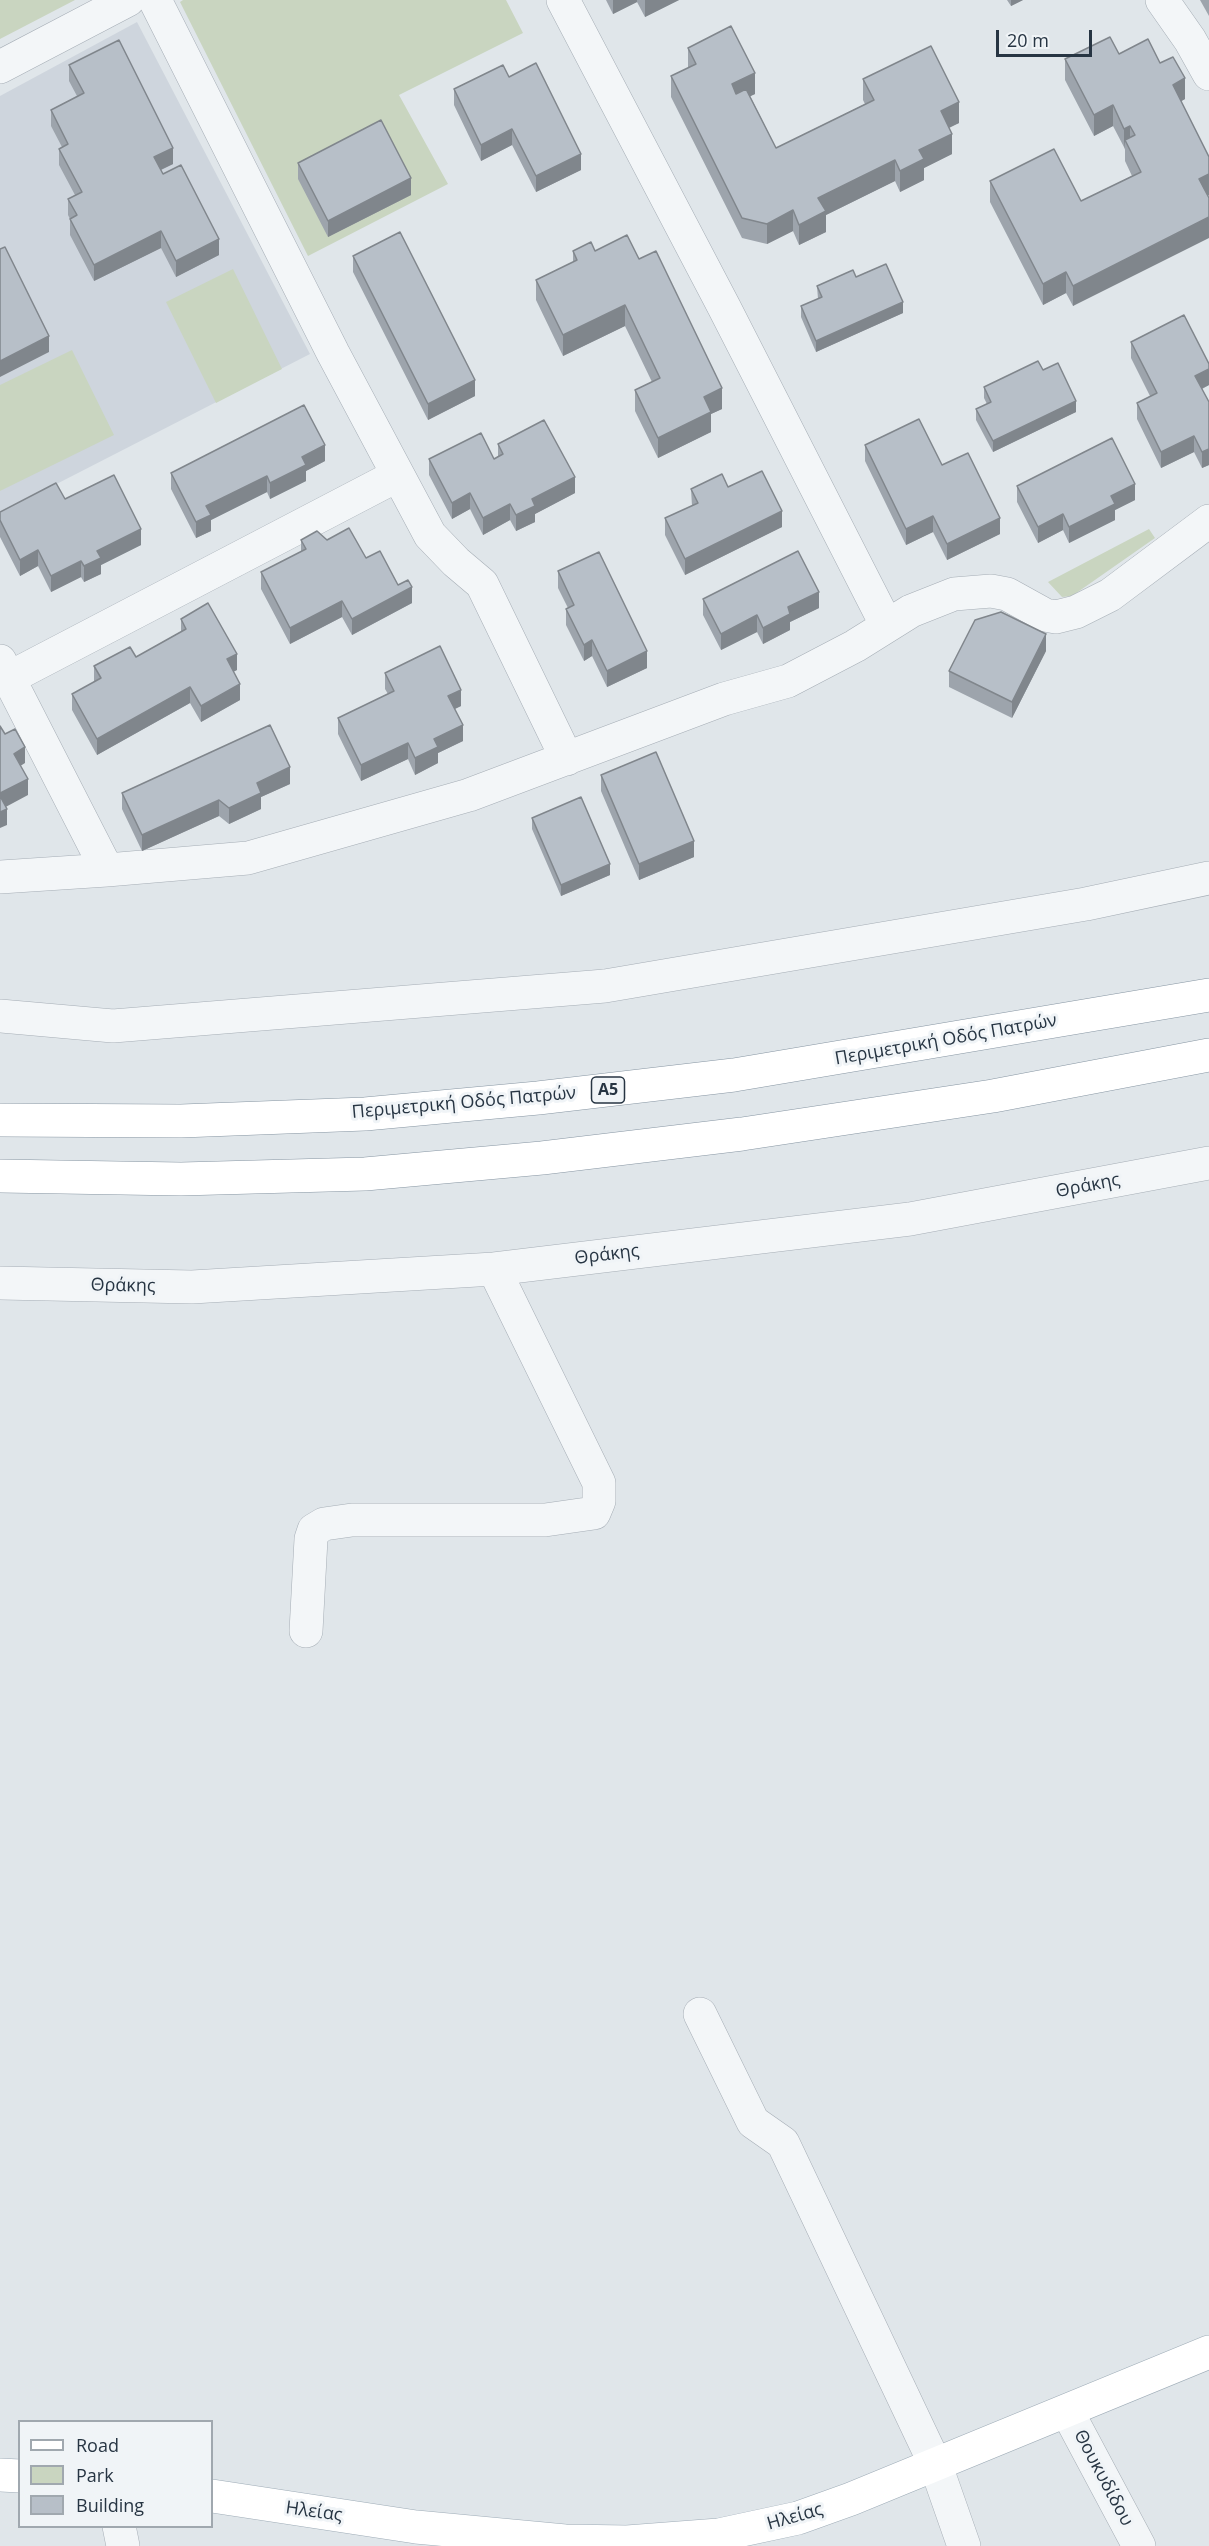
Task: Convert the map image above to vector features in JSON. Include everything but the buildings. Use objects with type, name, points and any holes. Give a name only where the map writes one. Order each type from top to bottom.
[{"type":"main road","name":"Περιμετρική Οδός Πατρών","points":[[0,1120],[181,1121],[365,1114],[538,1098],[734,1075],[1209,995]]},
{"type":"main road","points":[[0,1176],[181,1179],[365,1174],[542,1158],[754,1132],[993,1096],[1209,1055]]},
{"type":"main road","name":"Ηλείας","points":[[213,2496],[510,2541],[627,2542],[719,2535],[798,2518],[936,2466],[1209,2352]]},
{"type":"main road","points":[[0,2475],[18,2476]]},
{"type":"street","points":[[0,67],[128,0]]},
{"type":"street","points":[[155,0],[333,353],[430,535],[456,562],[482,584],[567,759]]},
{"type":"street","points":[[563,0],[724,307],[887,626]]},
{"type":"street","points":[[1162,0],[1190,40],[1209,74]]},
{"type":"street","points":[[107,870],[5,669],[398,475]]},
{"type":"street","points":[[0,877],[248,858],[469,795],[724,699],[788,681],[933,601],[954,594],[991,591],[1007,594],[1045,615],[1056,617],[1093,606],[1209,521]]},
{"type":"street","points":[[0,1016],[113,1026],[605,986],[1086,904],[1209,878]]},
{"type":"street","name":"Θράκης","points":[[0,1283],[192,1287],[494,1269],[910,1219],[1209,1163]]},
{"type":"street","points":[[306,1630],[310,1539],[314,1530],[324,1524],[380,1519],[545,1520],[594,1514],[599,1501],[599,1483],[494,1269]]},
{"type":"street","points":[[700,2014],[753,2121],[783,2143],[936,2466],[964,2546]]},
{"type":"street","name":"Θουκυδίδου","points":[[1067,2411],[1139,2546]]},
{"type":"street","points":[[119,2528],[123,2546]]},
{"type":"shaded area","points":[[137,22],[310,354],[0,513],[0,96]]},
{"type":"green space","points":[[0,0],[75,0],[0,39]]},
{"type":"green space","points":[[183,0],[506,0],[523,33],[399,95],[448,184],[308,256],[180,2]]},
{"type":"green space","points":[[233,269],[282,369],[216,403],[166,302]]},
{"type":"green space","points":[[72,350],[114,435],[0,491],[0,385]]},
{"type":"green space","points":[[1149,529],[1155,538],[1072,596],[1062,597],[1048,582]]}]
